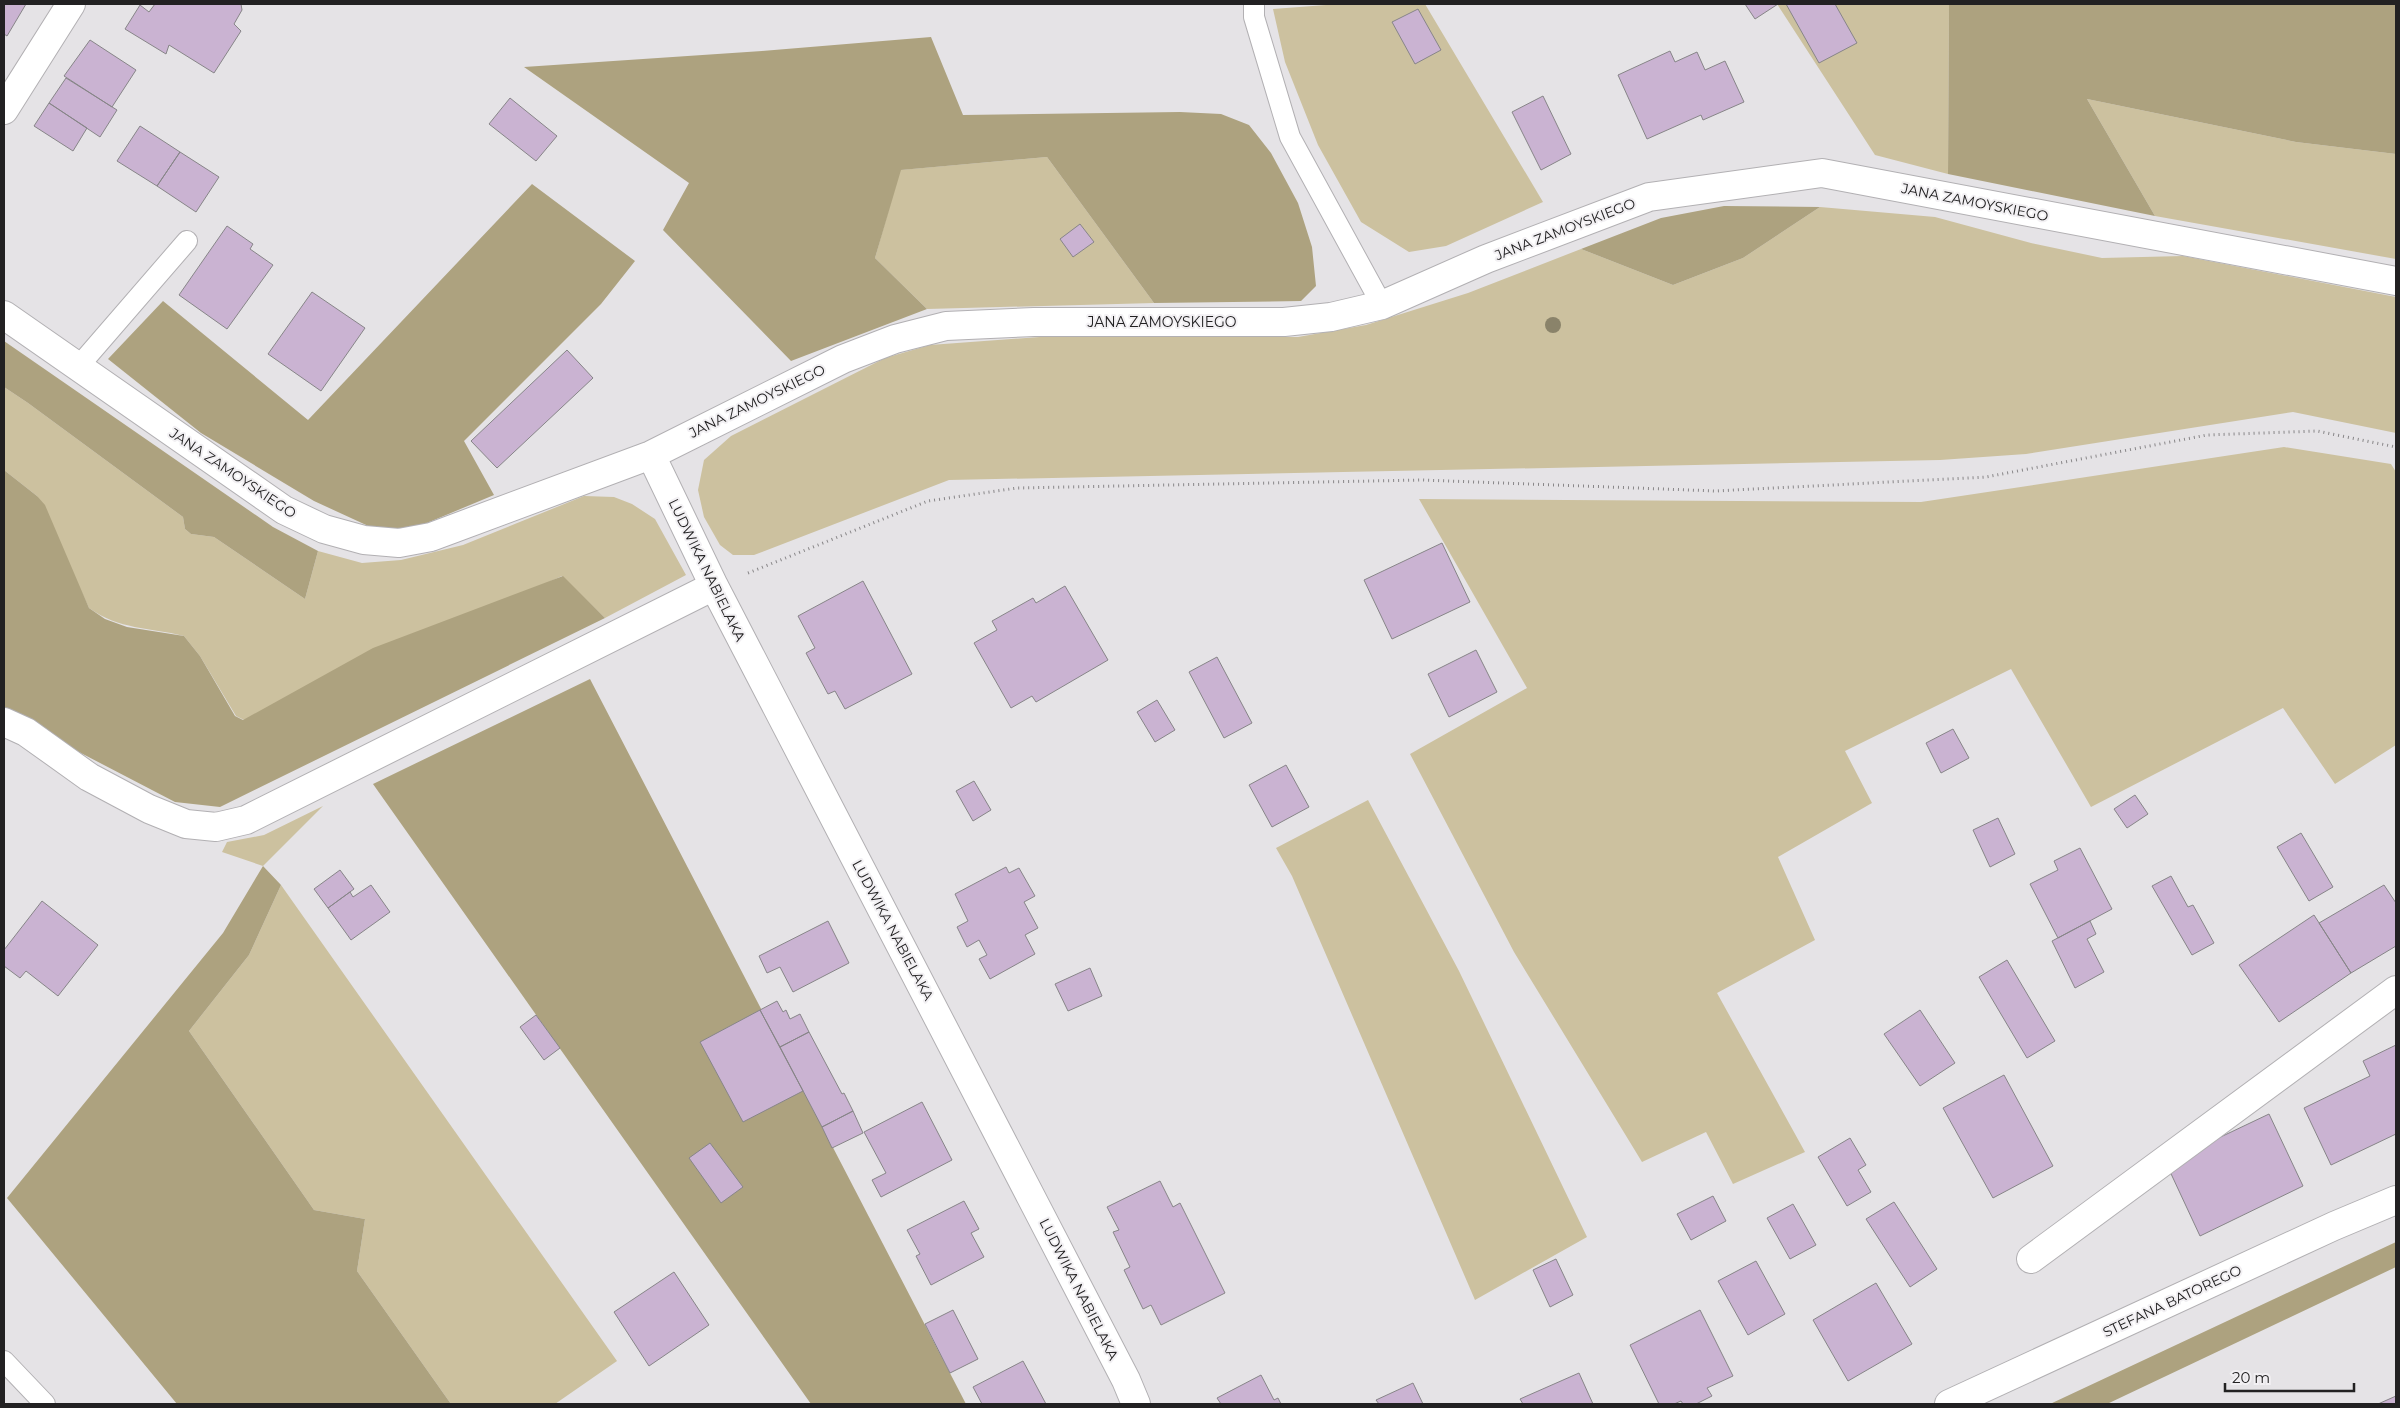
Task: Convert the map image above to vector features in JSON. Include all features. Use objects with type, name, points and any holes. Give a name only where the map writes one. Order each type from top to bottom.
[{"type":"street","points":[[4,110],[71,4]]},
{"type":"street","name":"JANA ZAMOYSKIEGO","points":[[4,314],[284,510],[324,529],[364,540],[399,543],[431,537],[651,455],[843,359],[895,339],[946,326],[1034,322],[1284,322],[1331,317],[1382,305],[1486,259],[1649,197],[1822,174],[2396,281]]},
{"type":"street","name":"LUDWIKA NABIELAKA","points":[[651,455],[714,586],[1126,1380],[1136,1404]]},
{"type":"street","points":[[4,722],[26,732],[89,777],[149,809],[186,824],[216,827],[246,820],[714,586]]},
{"type":"street","points":[[2031,1259],[2396,990]]},
{"type":"street","name":"STEFANA BATOREGO","points":[[1949,1404],[2334,1226],[2396,1200]]},
{"type":"lane","points":[[1254,4],[1254,17],[1290,138],[1382,305]]},
{"type":"lane","points":[[78,367],[187,241]]},
{"type":"lane","points":[[4,1361],[45,1404]]},
{"type":"path","points":[[714,586],[928,501],[1017,488],[1422,480],[1716,491],[1986,477],[2207,436],[2317,431],[2396,447]]},
{"type":"shaded area","points":[[1339,4],[1425,4],[1543,202],[1446,246],[1409,252],[1361,222],[1318,145],[1285,62],[1273,9]]},
{"type":"shaded area","points":[[1777,4],[1949,4],[1948,174],[1875,155]]},
{"type":"shaded area","points":[[1949,4],[2396,4],[2396,154],[2296,142],[2087,99],[2155,216],[1948,174]]},
{"type":"shaded area","points":[[931,37],[963,115],[1180,112],[1221,114],[1249,125],[1271,153],[1298,203],[1312,247],[1316,286],[1301,301],[1154,303],[1047,157],[901,170],[875,258],[927,309],[791,361],[663,230],[689,183],[524,67],[762,51]]},
{"type":"shaded area","points":[[2087,99],[2296,142],[2396,154],[2396,259],[2155,216]]},
{"type":"shaded area","points":[[1047,157],[1154,303],[927,309],[875,258],[900,170]]},
{"type":"shaded area","points":[[532,184],[635,261],[601,304],[464,441],[494,495],[403,533],[377,530],[314,501],[201,433],[108,359],[163,301],[308,420]]},
{"type":"shaded area","points":[[1724,206],[1820,207],[1743,258],[1673,285],[1581,249],[1661,218]]},
{"type":"shaded area","points":[[1820,207],[1935,217],[2031,243],[2102,258],[2183,256],[2396,297],[2396,433],[2293,412],[2026,454],[1940,460],[949,480],[754,555],[733,555],[720,545],[704,517],[698,490],[704,460],[731,436],[885,358],[930,345],[1053,336],[1298,337],[1366,325],[1468,293],[1581,249],[1673,285],[1743,258]]},
{"type":"shaded area","points":[[4,341],[273,527],[318,551],[305,599],[214,537],[191,534],[185,529],[183,517],[4,387]]},
{"type":"shaded area","points":[[4,387],[183,517],[185,529],[191,534],[214,537],[305,599],[318,551],[362,563],[401,560],[463,545],[584,496],[614,497],[632,504],[655,519],[686,575],[605,618],[562,576],[244,720],[236,716],[200,656],[184,636],[123,624],[89,608],[37,496],[4,470]]},
{"type":"shaded area","points":[[2284,447],[2391,464],[2396,472],[2396,745],[2335,784],[2283,708],[2091,807],[2011,669],[1845,751],[1872,803],[1778,857],[1815,940],[1717,993],[1805,1152],[1733,1184],[1706,1132],[1642,1162],[1514,952],[1410,754],[1527,688],[1419,499],[1921,502]]},
{"type":"shaded area","points":[[4,470],[37,496],[45,505],[89,608],[105,619],[127,627],[184,636],[200,656],[235,716],[243,720],[373,648],[563,576],[605,618],[220,807],[175,802],[4,713]]},
{"type":"shaded area","points":[[590,679],[966,1404],[811,1404],[373,784]]},
{"type":"shaded area","points":[[1368,800],[1459,971],[1587,1237],[1475,1300],[1292,876],[1276,848]]},
{"type":"shaded area","points":[[323,806],[263,866],[222,852],[227,842],[264,835]]},
{"type":"shaded area","points":[[263,866],[281,885],[249,955],[189,1031],[314,1210],[365,1219],[357,1271],[451,1404],[177,1404],[7,1198],[223,933]]},
{"type":"shaded area","points":[[281,885],[617,1361],[555,1404],[451,1404],[357,1271],[365,1219],[314,1210],[189,1031],[249,955]]},
{"type":"shaded area","points":[[2396,1242],[2396,1267],[2107,1404],[2050,1404]]},
{"type":"building","points":[[4,4],[26,4],[7,36],[4,34]]},
{"type":"building","points":[[155,4],[241,4],[242,10],[234,24],[241,31],[214,73],[169,45],[166,54],[125,29],[140,5],[149,12]]},
{"type":"building","points":[[1745,4],[1778,4],[1755,19]]},
{"type":"building","points":[[1786,4],[1835,4],[1857,43],[1819,63]]},
{"type":"building","points":[[1418,9],[1441,50],[1415,64],[1392,22]]},
{"type":"building","points":[[90,40],[136,70],[112,107],[64,76]]},
{"type":"building","points":[[1670,51],[1675,62],[1697,52],[1705,70],[1725,61],[1744,102],[1703,120],[1701,115],[1647,139],[1618,75]]},
{"type":"building","points":[[66,78],[117,110],[100,137],[49,103]]},
{"type":"building","points":[[1543,96],[1571,154],[1541,170],[1512,112]]},
{"type":"building","points":[[510,98],[557,136],[536,161],[489,124]]},
{"type":"building","points":[[49,103],[87,128],[73,151],[34,126]]},
{"type":"building","points":[[140,126],[180,152],[157,186],[117,161]]},
{"type":"building","points":[[180,152],[219,177],[196,212],[157,186]]},
{"type":"building","points":[[1080,224],[1094,242],[1073,257],[1060,239]]},
{"type":"building","points":[[227,226],[253,244],[250,249],[273,265],[227,329],[179,295]]},
{"type":"building","points":[[312,292],[365,328],[321,391],[268,354]]},
{"type":"building","points":[[567,350],[593,378],[497,468],[471,441]]},
{"type":"building","points":[[1442,543],[1470,602],[1392,639],[1364,580]]},
{"type":"building","points":[[863,581],[912,674],[845,709],[835,691],[828,694],[806,653],[815,648],[798,616]]},
{"type":"building","points":[[1065,586],[1108,660],[1036,702],[1032,696],[1011,708],[974,643],[997,630],[992,621],[1033,598],[1036,603]]},
{"type":"building","points":[[1476,650],[1497,692],[1449,717],[1428,674]]},
{"type":"building","points":[[1217,657],[1252,723],[1224,738],[1189,672]]},
{"type":"building","points":[[1157,700],[1175,730],[1155,742],[1137,712]]},
{"type":"building","points":[[1953,729],[1969,758],[1941,773],[1926,743]]},
{"type":"building","points":[[1286,765],[1309,807],[1272,827],[1249,785]]},
{"type":"building","points":[[974,781],[991,810],[973,821],[956,791]]},
{"type":"building","points":[[2135,795],[2148,814],[2127,828],[2114,809]]},
{"type":"building","points":[[1998,818],[2015,854],[1990,867],[1973,830]]},
{"type":"building","points":[[2301,833],[2333,887],[2309,901],[2277,847]]},
{"type":"building","points":[[2080,848],[2112,909],[2058,938],[2030,884],[2058,870],[2054,861]]},
{"type":"building","points":[[1006,867],[1009,873],[1019,868],[1035,896],[1024,902],[1038,928],[1025,935],[1035,954],[990,979],[979,959],[987,955],[979,940],[967,947],[957,927],[968,921],[955,894]]},
{"type":"building","points":[[340,870],[354,889],[328,908],[314,889]]},
{"type":"building","points":[[2171,876],[2188,907],[2193,905],[2214,943],[2192,955],[2152,886]]},
{"type":"building","points":[[371,885],[390,912],[351,940],[328,908],[350,892],[353,897]]},
{"type":"building","points":[[2384,885],[2396,903],[2396,946],[2351,973],[2319,923]]},
{"type":"building","points":[[42,901],[98,945],[58,996],[26,971],[20,978],[4,966],[4,950]]},
{"type":"building","points":[[2314,915],[2351,973],[2279,1022],[2239,965]]},
{"type":"building","points":[[828,921],[849,963],[793,992],[780,967],[767,973],[759,956]]},
{"type":"building","points":[[2090,921],[2096,934],[2087,939],[2104,972],[2075,988],[2052,941]]},
{"type":"building","points":[[2007,960],[2055,1041],[2027,1058],[1979,977]]},
{"type":"building","points":[[1090,968],[1102,996],[1068,1011],[1055,984]]},
{"type":"building","points":[[777,1001],[783,1012],[786,1010],[790,1019],[800,1014],[809,1032],[780,1047],[760,1010]]},
{"type":"building","points":[[760,1010],[803,1091],[743,1122],[700,1042]]},
{"type":"building","points":[[1920,1010],[1955,1063],[1920,1086],[1884,1034]]},
{"type":"building","points":[[536,1015],[560,1048],[544,1060],[520,1027]]},
{"type":"building","points":[[809,1032],[853,1111],[822,1127],[780,1047]]},
{"type":"building","points":[[2396,1045],[2396,1134],[2331,1165],[2304,1108],[2370,1076],[2363,1061]]},
{"type":"building","points":[[2004,1075],[2053,1166],[1993,1198],[1943,1108]]},
{"type":"building","points":[[922,1102],[952,1160],[881,1197],[872,1180],[886,1173],[864,1132]]},
{"type":"building","points":[[853,1111],[863,1133],[832,1148],[822,1127]]},
{"type":"building","points":[[2269,1114],[2303,1186],[2200,1236],[2166,1163]]},
{"type":"building","points":[[1850,1138],[1866,1165],[1858,1170],[1871,1192],[1847,1206],[1818,1157]]},
{"type":"building","points":[[710,1143],[743,1187],[721,1203],[689,1158]]},
{"type":"building","points":[[1160,1181],[1173,1207],[1180,1203],[1225,1293],[1161,1325],[1151,1305],[1143,1309],[1124,1270],[1130,1267],[1113,1232],[1119,1230],[1107,1207]]},
{"type":"building","points":[[1713,1196],[1726,1221],[1691,1240],[1677,1214]]},
{"type":"building","points":[[964,1201],[979,1229],[971,1233],[984,1257],[931,1285],[916,1256],[920,1254],[907,1230]]},
{"type":"building","points":[[1894,1202],[1937,1269],[1910,1287],[1866,1219]]},
{"type":"building","points":[[1793,1204],[1816,1245],[1790,1259],[1767,1218]]},
{"type":"building","points":[[1556,1259],[1573,1295],[1550,1307],[1533,1270]]},
{"type":"building","points":[[1756,1261],[1785,1314],[1748,1335],[1718,1281]]},
{"type":"building","points":[[674,1272],[709,1325],[649,1366],[614,1312]]},
{"type":"building","points":[[1876,1283],[1912,1344],[1848,1381],[1813,1320]]},
{"type":"building","points":[[953,1310],[978,1359],[950,1373],[925,1324]]},
{"type":"building","points":[[1700,1310],[1733,1376],[1707,1388],[1712,1396],[1696,1404],[1683,1404],[1681,1401],[1674,1404],[1659,1404],[1630,1345]]},
{"type":"building","points":[[1023,1361],[1046,1404],[982,1404],[973,1387]]},
{"type":"building","points":[[1579,1373],[1593,1404],[1523,1404],[1520,1399]]},
{"type":"building","points":[[1261,1375],[1274,1400],[1278,1398],[1281,1404],[1221,1404],[1217,1398]]},
{"type":"building","points":[[1413,1383],[1423,1404],[1379,1404],[1376,1400]]},
{"type":"building","points":[[2396,1396],[2396,1404],[2378,1404]]}]
